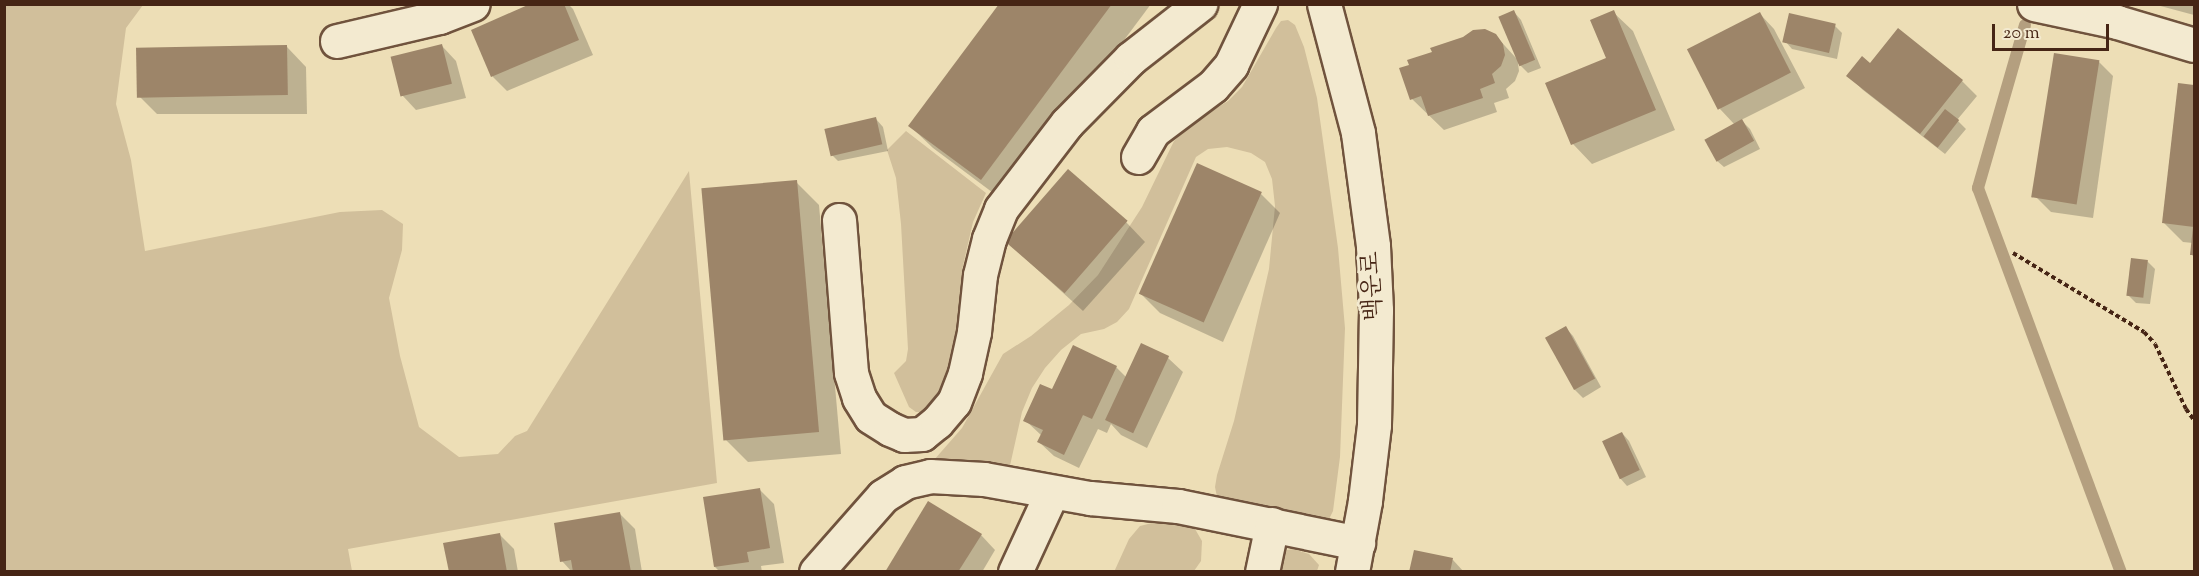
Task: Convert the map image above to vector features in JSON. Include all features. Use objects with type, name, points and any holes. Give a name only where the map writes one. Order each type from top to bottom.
[{"type":"street","points":[[337,41],[439,17],[473,4]]},
{"type":"street","points":[[839,220],[851,373],[859,398],[871,417],[890,429],[904,435],[922,434],[937,422],[954,402],[965,373],[974,332],[980,275],[989,239],[1001,209],[1067,123],[1131,58],[1200,4]]},
{"type":"street","points":[[1138,157],[1153,131],[1213,86],[1231,64],[1260,4]]},
{"type":"street","name":"백운로","points":[[1324,4],[1358,133],[1373,246],[1377,369],[1372,436],[1355,557]]},
{"type":"street","points":[[2034,4],[2127,25],[2194,45]]},
{"type":"street","points":[[816,572],[883,496],[906,482],[930,476],[984,479],[1052,492],[1178,506],[1272,524],[1355,557]]},
{"type":"street","points":[[1015,572],[1052,492]]},
{"type":"street","points":[[1262,572],[1272,524]]},
{"type":"path","points":[[2013,253],[2144,332],[2155,344],[2186,409],[2194,420]]},
{"type":"shaded area","points":[[4,5],[143,5],[126,28],[116,104],[131,160],[145,251],[340,212],[382,210],[403,224],[402,250],[389,298],[400,356],[419,427],[459,457],[498,454],[515,436],[527,431],[689,171],[717,483],[348,549],[352,571],[5,571]]},
{"type":"shaded area","points":[[1288,20],[1295,25],[1304,47],[1317,98],[1338,248],[1345,328],[1340,457],[1333,511],[1328,521],[1223,504],[1217,497],[1215,487],[1217,475],[1234,421],[1269,269],[1275,206],[1272,179],[1265,162],[1251,153],[1227,147],[1208,149],[1196,157],[1129,309],[1117,322],[1104,329],[1081,334],[1061,350],[1045,368],[1032,388],[1022,412],[1009,470],[934,460],[962,428],[1003,354],[1031,336],[1069,305],[1098,275],[1142,207],[1174,141],[1194,122],[1228,101],[1242,87],[1276,28],[1281,21]]},
{"type":"shaded area","points":[[906,131],[986,193],[973,222],[962,270],[960,330],[948,385],[926,412],[916,412],[909,407],[894,373],[906,361],[908,349],[901,224],[896,178],[887,150]]},
{"type":"shaded area","points":[[1156,522],[1183,523],[1195,529],[1202,541],[1201,561],[1194,571],[1114,572],[1129,539],[1140,526]]},
{"type":"shaded area","points":[[1293,549],[1309,554],[1319,565],[1317,571],[1274,572],[1281,551]]},
{"type":"building","points":[[530,4],[564,4],[579,40],[491,77],[471,30]]},
{"type":"building","points":[[999,4],[1112,4],[981,180],[908,126]]},
{"type":"building","points":[[1514,10],[1535,60],[1519,66],[1498,17]]},
{"type":"building","points":[[1614,10],[1656,110],[1571,145],[1545,83],[1606,58],[1590,20]]},
{"type":"building","points":[[1760,12],[1791,73],[1718,110],[1687,49]]},
{"type":"building","points":[[1789,13],[1836,24],[1829,53],[1782,42]]},
{"type":"building","points":[[1898,28],[1963,80],[1920,134],[1846,76],[1862,56],[1870,63]]},
{"type":"building","points":[[1485,29],[1496,34],[1503,44],[1505,55],[1501,66],[1492,74],[1495,83],[1480,89],[1483,98],[1428,116],[1421,96],[1410,100],[1399,68],[1409,65],[1407,60],[1432,52],[1430,48],[1463,37],[1473,30]]},
{"type":"building","points":[[442,44],[452,84],[400,97],[391,57]]},
{"type":"building","points":[[287,45],[288,95],[137,98],[136,48]]},
{"type":"building","points":[[2054,53],[2099,60],[2077,204],[2031,197]]},
{"type":"building","points":[[2178,83],[2194,85],[2194,227],[2162,223]]},
{"type":"building","points":[[1945,109],[1959,120],[1938,148],[1923,137]]},
{"type":"building","points":[[876,117],[882,144],[831,156],[824,129]]},
{"type":"building","points":[[1742,119],[1754,141],[1717,162],[1704,140]]},
{"type":"building","points":[[1197,163],[1262,192],[1204,323],[1139,294]]},
{"type":"building","points":[[1068,169],[1128,221],[1065,293],[1005,241]]},
{"type":"building","points":[[797,180],[819,432],[723,440],[701,188]]},
{"type":"building","points":[[2193,227],[2194,255],[2190,255]]},
{"type":"building","points":[[2131,258],[2148,260],[2143,298],[2126,296]]},
{"type":"building","points":[[1566,326],[1595,378],[1574,390],[1545,338]]},
{"type":"building","points":[[1141,343],[1169,356],[1133,433],[1105,420]]},
{"type":"building","points":[[1073,345],[1117,366],[1092,419],[1083,415],[1064,455],[1037,442],[1043,430],[1023,421],[1040,384],[1052,389]]},
{"type":"building","points":[[1622,432],[1640,470],[1620,479],[1602,441]]},
{"type":"building","points":[[760,488],[770,548],[747,552],[749,562],[714,567],[703,497]]},
{"type":"building","points":[[928,501],[982,534],[958,572],[885,572]]},
{"type":"building","points":[[620,512],[631,572],[573,572],[571,560],[560,562],[554,523]]},
{"type":"building","points":[[500,533],[507,572],[449,572],[443,543]]},
{"type":"building","points":[[1414,550],[1453,558],[1450,572],[1409,572]]},
{"type":"waterway","points":[[2025,25],[1978,188],[2121,572]]}]
